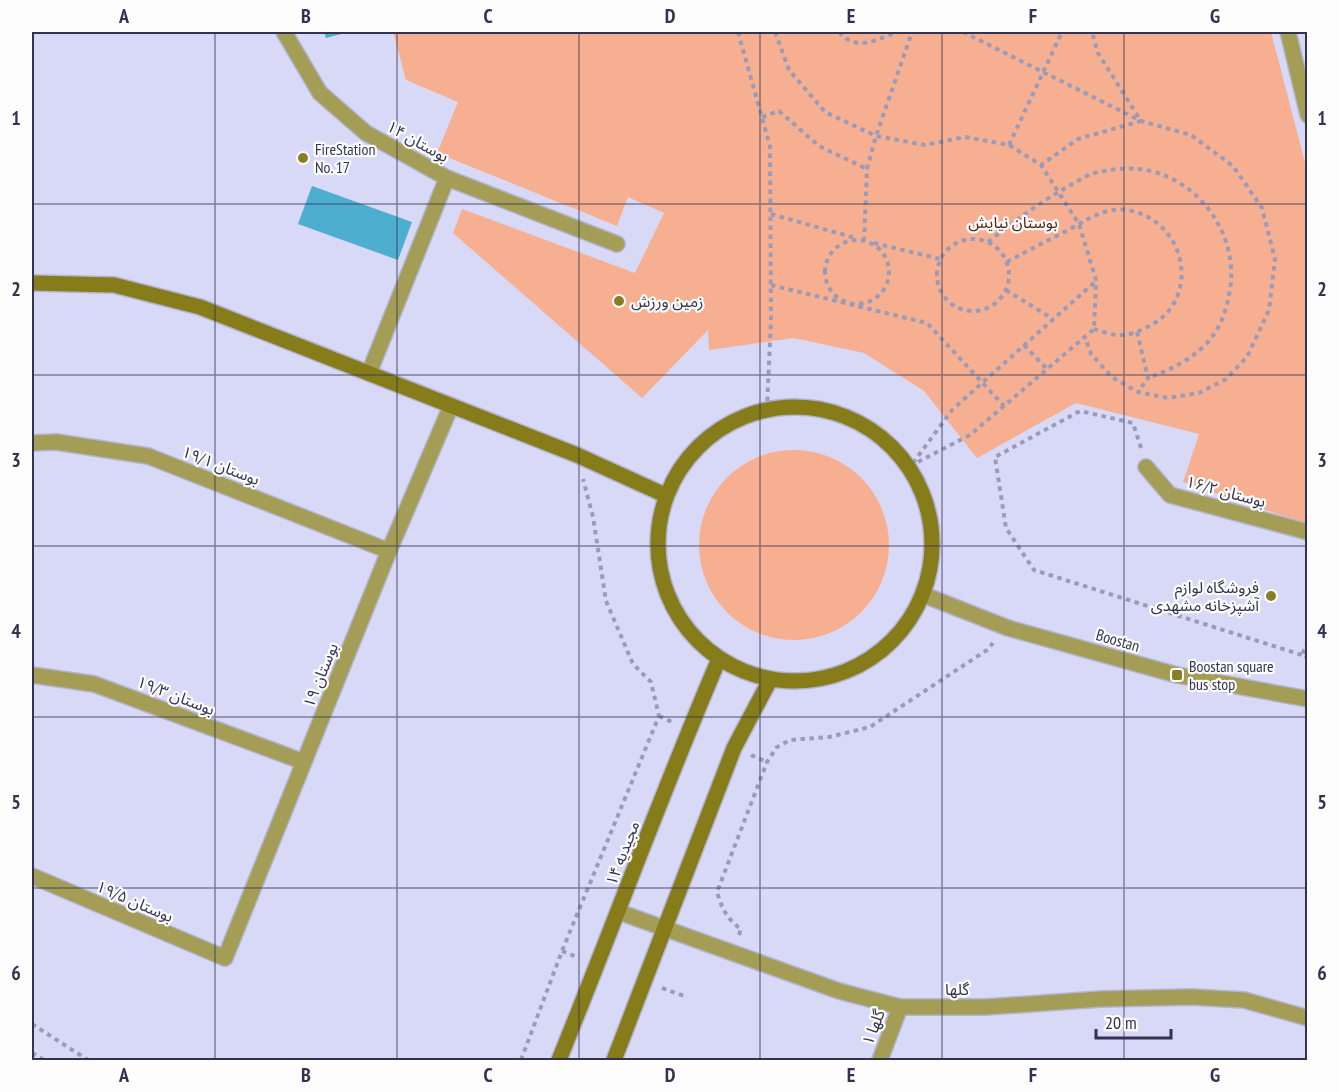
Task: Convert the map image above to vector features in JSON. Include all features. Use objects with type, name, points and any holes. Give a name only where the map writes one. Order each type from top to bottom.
[{"type":"street","name":"بوستان ۱۴","points":[[284,32],[320,93],[366,133],[447,178],[369,373]]},
{"type":"street","points":[[1287,32],[1308,115]]},
{"type":"street","points":[[447,178],[617,244]]},
{"type":"street","points":[[32,283],[114,285],[200,307],[577,454],[665,495]]},
{"type":"street","name":"بوستان ۱۹","points":[[225,958],[389,551],[451,406]]},
{"type":"street","points":[[767,408],[821,408],[872,428],[910,466],[932,516],[932,569],[924,595],[912,619],[873,658],[823,679],[770,680],[719,659],[679,620],[659,571],[658,518],[665,495],[678,468],[716,429],[767,408]]},
{"type":"street","name":"بوستان ۱۹/۱","points":[[32,443],[56,442],[148,456],[389,551]]},
{"type":"street","name":"بوستان ۱۶/۲","points":[[1146,467],[1170,495],[1308,532]]},
{"type":"street","name":"Boostan","points":[[924,595],[1008,627],[1177,675],[1308,699]]},
{"type":"street","name":"مجیدیه ۱۴","points":[[559,1060],[689,729],[719,659]]},
{"type":"street","name":"بوستان ۱۹/۳","points":[[32,675],[94,684],[304,762]]},
{"type":"street","points":[[614,1060],[734,748],[770,680]]},
{"type":"street","name":"بوستان ۱۹/۵","points":[[32,876],[225,958]]},
{"type":"street","name":"گلها","points":[[619,912],[839,991],[900,1007],[986,1007],[1101,999],[1191,997],[1244,1000],[1308,1018]]},
{"type":"street","name":"گلها ۱","points":[[880,1060],[900,1007]]},
{"type":"path","points":[[738,32],[770,146],[771,320],[767,408]]},
{"type":"path","points":[[775,32],[789,70],[825,112],[876,136],[925,145],[965,137],[1009,145],[1041,165],[1078,224],[1096,280],[1094,329],[970,435],[910,466]]},
{"type":"path","points":[[839,32],[848,40],[866,45],[897,32]]},
{"type":"path","points":[[864,241],[867,169],[912,32]]},
{"type":"path","points":[[963,32],[1141,121],[1191,135],[1233,166],[1262,208],[1275,259],[1269,310],[1247,357],[1226,379],[1199,393],[1189,395],[1168,398],[1138,392],[1112,377],[1091,354],[1085,337]]},
{"type":"path","points":[[1009,145],[1062,32]]},
{"type":"path","points":[[1092,32],[1098,53],[1141,121]]},
{"type":"path","points":[[762,117],[779,111],[819,146],[867,169]]},
{"type":"path","points":[[1041,165],[1078,139],[1141,121]]},
{"type":"path","points":[[988,242],[1017,219],[1089,175],[1123,168],[1158,173],[1189,189],[1214,213],[1229,245],[1233,279],[1225,314],[1207,343],[1180,366],[1148,378],[1138,392]]},
{"type":"path","points":[[1007,262],[1096,214],[1116,209],[1136,212],[1154,220],[1169,234],[1179,251],[1182,272],[1179,291],[1170,309],[1155,324],[1137,332],[1117,335],[1094,329]]},
{"type":"path","points":[[771,214],[864,241],[940,259]]},
{"type":"path","points":[[975,239],[988,242],[1000,250],[1007,262],[1009,276],[1006,290],[998,301],[986,308],[972,310],[958,307],[947,299],[939,287],[937,273],[940,259],[949,248],[961,241],[975,239]]},
{"type":"path","points":[[852,240],[864,241],[876,246],[885,255],[889,267],[888,279],[883,291],[874,299],[862,304],[849,303],[838,298],[829,289],[825,277],[825,264],[840,244],[852,240]]},
{"type":"path","points":[[910,466],[952,410],[1096,280]]},
{"type":"path","points":[[771,285],[927,322],[1004,406]]},
{"type":"path","points":[[1006,290],[1053,319]]},
{"type":"path","points":[[1137,332],[1148,378]]},
{"type":"path","points":[[1024,345],[1047,369]]},
{"type":"path","points":[[1146,467],[1133,423],[1080,411],[995,456],[1006,528],[1034,570],[1308,657]]},
{"type":"path","points":[[521,1060],[562,951],[659,716],[651,682],[633,664],[606,601],[593,517],[577,454]]},
{"type":"path","points":[[732,954],[741,929],[731,922],[722,909],[717,892],[767,762],[777,747],[790,740],[829,737],[870,727],[987,650],[1008,627]]},
{"type":"path","points":[[1302,655],[1308,641]]},
{"type":"path","points":[[659,716],[689,729]]},
{"type":"path","points":[[734,748],[767,762]]},
{"type":"path","points":[[562,951],[598,964]]},
{"type":"path","points":[[645,982],[684,996]]},
{"type":"path","points":[[32,1024],[88,1060]]},
{"type":"path","points":[[32,1053],[44,1060]]},
{"type":"green space","name":"بوستان نیایش","points":[[393,32],[1271,32],[1307,170],[1307,524],[1183,482],[1199,434],[1076,403],[977,458],[924,391],[864,353],[794,338],[709,350],[708,330],[642,398],[453,233],[462,209],[635,273],[664,213],[628,197],[617,226],[437,153],[458,102],[406,80]]},
{"type":"green space","points":[[794,450],[821,454],[847,466],[861,478],[873,492],[885,518],[889,545],[885,572],[873,598],[861,612],[847,624],[821,636],[794,640],[767,636],[741,624],[727,612],[715,598],[703,572],[699,545],[703,518],[715,492],[727,478],[741,466],[767,454]]},
{"type":"building","points":[[324,32],[349,32],[326,38]]},
{"type":"building","points":[[312,186],[412,222],[398,260],[298,224]]},
{"type":"place","name":"FireStation No. 17","points":[[303,158]]},
{"type":"place","name":"زمین ورزش","points":[[619,301]]},
{"type":"place","name":"فروشگاه لوازم آشپزخانه مشهدی","points":[[1271,596]]},
{"type":"place","name":"Boostan square bus stop","points":[[1177,675]]}]
